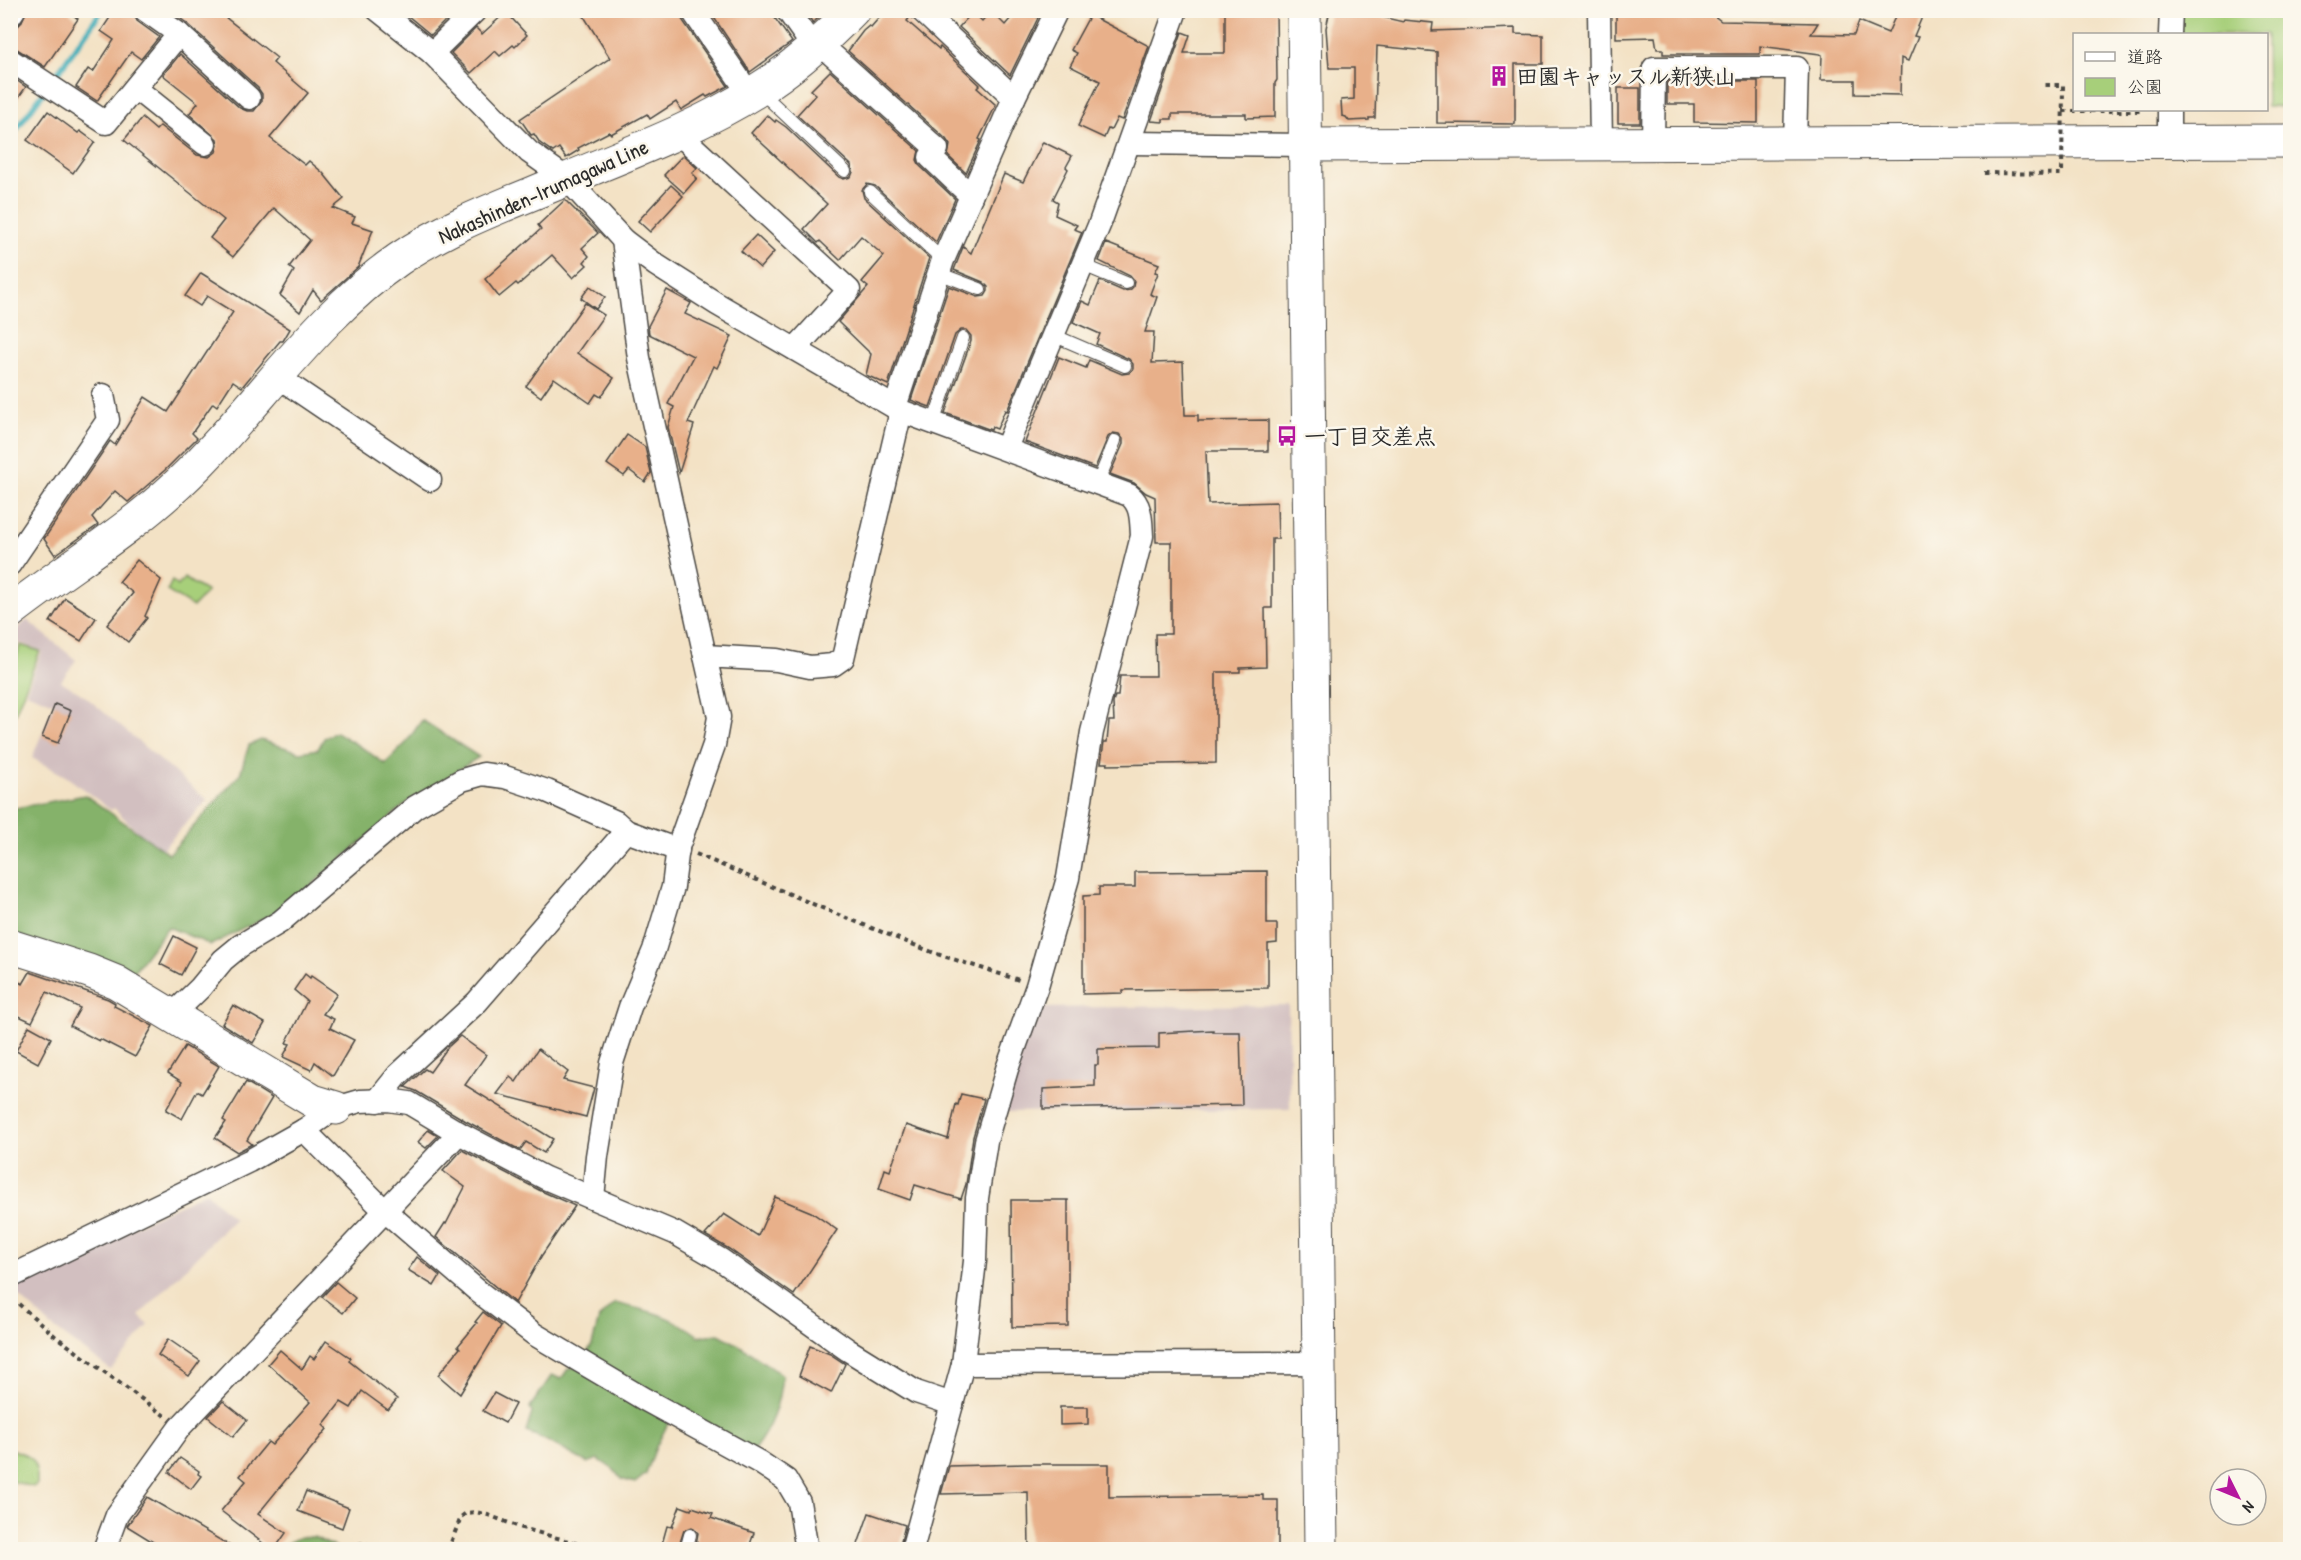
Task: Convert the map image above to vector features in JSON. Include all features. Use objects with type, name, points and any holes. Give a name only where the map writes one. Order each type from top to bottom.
[{"type":"street","points":[[10,16],[14,10]]},
{"type":"street","points":[[145,10],[179,34],[249,98]]},
{"type":"street","points":[[378,10],[432,52],[530,152],[567,179],[623,240],[656,265],[898,409],[1129,495],[1135,499],[1141,515],[1142,536],[1092,732],[1068,878],[986,1141],[977,1198],[975,1261],[963,1364],[912,1550]]},
{"type":"street","points":[[432,52],[476,10]]},
{"type":"street","points":[[692,10],[754,93]]},
{"type":"street","points":[[787,10],[817,46],[937,149],[930,156],[971,196]]},
{"type":"street","name":"Nakashinden-Irumagawa Line","points":[[10,612],[118,533],[177,486],[229,433],[336,312],[399,260],[470,219],[677,132],[754,93],[817,46],[853,10]]},
{"type":"street","points":[[921,10],[1014,98]]},
{"type":"street","points":[[705,656],[777,660],[810,667],[833,665],[843,658],[898,409],[940,266],[1014,98],[1057,10]]},
{"type":"street","points":[[1006,448],[1083,265],[1130,143],[1176,10]]},
{"type":"street","points":[[1304,10],[1321,1550]]},
{"type":"street","points":[[1599,10],[1601,144]]},
{"type":"street","points":[[2170,10],[2170,33]]},
{"type":"street","points":[[10,60],[106,123],[179,34]]},
{"type":"street","points":[[1653,144],[1654,68],[1797,68],[1795,143]]},
{"type":"street","points":[[135,88],[205,144]]},
{"type":"street","points":[[2169,111],[2169,142]]},
{"type":"street","points":[[677,132],[849,290],[795,349]]},
{"type":"street","points":[[1130,143],[1306,145],[2290,141]]},
{"type":"street","points":[[593,1198],[597,1156],[612,1063],[630,1007],[654,950],[673,887],[678,848],[714,745],[719,717],[639,358],[623,240]]},
{"type":"street","points":[[278,377],[430,480]]},
{"type":"street","points":[[10,564],[108,420],[104,395]]},
{"type":"street","points":[[171,1016],[200,988],[223,960],[240,946],[280,922],[415,807],[462,780],[483,774],[505,777],[556,795],[616,822],[626,831],[678,848]]},
{"type":"street","points":[[377,1101],[398,1075],[477,1002],[626,831]]},
{"type":"street","points":[[10,946],[116,982],[313,1101],[336,1108]]},
{"type":"street","points":[[10,1278],[249,1161],[304,1130],[336,1108],[360,1101],[388,1100],[409,1103],[459,1133],[545,1178],[675,1233],[721,1260],[848,1350],[916,1392],[952,1404]]},
{"type":"street","points":[[304,1130],[384,1210],[479,1292],[534,1334],[644,1399],[759,1462],[786,1480],[799,1502],[807,1550]]},
{"type":"street","points":[[104,1550],[117,1515],[180,1426],[459,1133]]},
{"type":"street","points":[[963,1364],[1319,1363]]},
{"type":"lane","points":[[754,93],[845,171]]},
{"type":"lane","points":[[870,192],[940,266],[980,289]]},
{"type":"lane","points":[[1083,265],[1126,283]]},
{"type":"lane","points":[[1053,335],[1125,366]]},
{"type":"lane","points":[[933,423],[963,338]]},
{"type":"lane","points":[[1098,483],[1115,441]]},
{"type":"lane","points":[[686,1550],[690,1535]]},
{"type":"path","points":[[1984,173],[2062,174],[2063,85],[2043,85]]},
{"type":"path","points":[[2063,111],[2142,111]]},
{"type":"path","points":[[678,848],[937,954],[1036,986]]},
{"type":"path","points":[[10,1296],[55,1336],[180,1426]]},
{"type":"path","points":[[448,1550],[461,1517],[465,1513],[476,1512],[522,1528],[600,1550]]},
{"type":"path","points":[[358,1544],[366,1543],[380,1550]]},
{"type":"shaded area","points":[[27,620],[76,660],[61,681],[86,697],[207,800],[159,853],[114,808],[111,810],[67,777],[32,758],[54,703],[26,692],[42,651],[11,640],[11,634]]},
{"type":"shaded area","points":[[1288,1005],[1290,1109],[1001,1112],[1035,1008]]},
{"type":"shaded area","points":[[206,1192],[234,1219],[139,1316],[149,1325],[111,1370],[51,1326],[14,1292],[15,1285]]},
{"type":"green space","points":[[2180,11],[2290,11],[2290,107],[2268,107],[2268,33],[2180,33]]},
{"type":"green space","points":[[184,578],[207,592],[193,607],[167,591],[172,581],[178,586]]},
{"type":"green space","points":[[20,645],[40,651],[11,724],[11,676]]},
{"type":"green space","points":[[422,720],[479,757],[409,801],[285,908],[211,945],[168,927],[130,976],[11,933],[10,809],[85,795],[169,854],[240,774],[249,745],[261,740],[300,752],[318,749],[324,738],[336,732],[385,764],[406,743]]},
{"type":"green space","points":[[615,1303],[659,1315],[679,1323],[699,1336],[719,1334],[782,1375],[774,1415],[753,1451],[675,1410],[656,1447],[646,1474],[635,1483],[621,1479],[614,1470],[598,1459],[588,1463],[526,1432],[532,1413],[530,1407],[552,1375],[561,1379],[568,1369],[578,1366],[592,1345],[599,1318]]},
{"type":"green space","points":[[11,1449],[33,1460],[37,1484],[33,1487],[11,1481]]},
{"type":"green space","points":[[300,1537],[314,1537],[338,1549],[286,1549],[289,1542]]},
{"type":"building","points":[[27,10],[66,10],[78,19],[45,67],[10,47],[10,34],[21,23]]},
{"type":"building","points":[[115,10],[132,10],[137,21],[159,37],[141,59],[131,52],[97,101],[76,87],[88,69],[93,72],[114,40],[101,31]]},
{"type":"building","points":[[169,10],[216,10],[277,58],[273,63],[308,93],[270,138],[305,165],[309,161],[323,173],[344,199],[333,208],[355,217],[352,223],[373,230],[358,267],[321,300],[313,290],[300,312],[280,295],[294,271],[289,267],[310,240],[274,208],[233,257],[210,238],[224,220],[124,140],[142,118],[156,130],[160,126],[197,155],[209,157],[216,152],[217,139],[189,114],[198,103],[163,75],[180,54],[240,108],[254,111],[262,101],[262,94],[258,88],[188,24]]},
{"type":"building","points":[[401,10],[456,10],[431,35]]},
{"type":"building","points":[[580,10],[679,10],[681,18],[728,86],[707,97],[705,95],[681,110],[676,102],[650,119],[647,114],[611,134],[609,132],[578,148],[579,150],[566,158],[559,148],[553,152],[540,143],[534,134],[531,135],[520,119],[610,58]]},
{"type":"building","points":[[709,10],[769,10],[792,42],[750,72]]},
{"type":"building","points":[[804,10],[826,10],[813,23]]},
{"type":"building","points":[[886,10],[908,10],[910,17],[907,21],[939,49],[940,47],[980,85],[977,88],[996,105],[979,139],[981,140],[966,173],[948,156],[950,145],[946,139],[848,51],[863,31],[871,27]]},
{"type":"building","points":[[1018,10],[1030,10],[1038,18],[1010,75],[959,27],[973,12],[982,21],[991,11],[1005,25]]},
{"type":"building","points":[[1225,10],[1276,10],[1275,117],[1246,118],[1246,114],[1172,114],[1172,119],[1163,119],[1163,122],[1151,121],[1182,32],[1190,35],[1184,53],[1225,53]]},
{"type":"building","points":[[1330,10],[1365,10],[1365,13],[1403,22],[1404,20],[1433,23],[1432,31],[1515,28],[1515,34],[1543,35],[1543,64],[1515,64],[1515,124],[1437,123],[1437,52],[1377,46],[1375,118],[1349,121],[1342,116],[1341,100],[1354,99],[1354,68],[1329,68],[1326,28]]},
{"type":"building","points":[[1616,10],[1706,10],[1721,21],[1818,23],[1811,34],[1854,35],[1859,21],[1888,33],[1898,10],[1925,10],[1914,36],[1918,37],[1908,61],[1901,58],[1900,95],[1855,94],[1855,80],[1821,80],[1822,55],[1820,54],[1760,46],[1760,54],[1663,54],[1663,49],[1657,49],[1655,37],[1616,38]]},
{"type":"building","points":[[506,12],[527,35],[515,47],[513,45],[500,56],[495,51],[471,73],[451,53],[476,28],[482,34]]},
{"type":"building","points":[[1090,15],[1149,46],[1122,120],[1117,118],[1104,138],[1078,126],[1100,81],[1070,66],[1077,53],[1071,50]]},
{"type":"building","points":[[830,71],[919,151],[917,160],[920,166],[955,199],[936,242],[875,186],[867,184],[862,190],[864,198],[929,258],[888,385],[866,375],[871,354],[838,322],[868,287],[862,282],[884,256],[861,236],[840,260],[820,241],[818,243],[804,229],[827,204],[751,133],[767,115],[786,127],[839,177],[844,179],[851,177],[853,172],[851,165],[797,115],[816,94],[811,90]]},
{"type":"building","points":[[10,76],[26,87],[10,109]]},
{"type":"building","points":[[1667,81],[1758,81],[1758,123],[1694,122],[1694,104],[1667,104]]},
{"type":"building","points":[[1618,88],[1640,88],[1640,123],[1618,123]]},
{"type":"building","points":[[48,111],[78,133],[80,131],[95,142],[73,173],[27,140]]},
{"type":"building","points":[[1043,142],[1072,156],[1053,199],[1058,202],[1055,215],[1077,225],[1074,229],[1082,232],[1007,411],[1005,410],[997,429],[992,427],[991,430],[945,413],[971,341],[971,336],[966,330],[961,330],[955,335],[930,407],[911,400],[949,286],[978,297],[985,296],[988,291],[988,287],[983,282],[954,270],[963,247],[971,253],[1004,174],[1023,182]]},
{"type":"building","points":[[683,155],[697,168],[692,173],[697,178],[684,193],[664,175]]},
{"type":"building","points":[[671,185],[683,196],[650,232],[638,221]]},
{"type":"building","points":[[565,200],[598,233],[582,248],[589,256],[584,262],[587,265],[573,278],[552,255],[518,285],[516,283],[499,297],[485,279],[541,229],[538,225]]},
{"type":"building","points":[[756,235],[774,252],[760,268],[741,251]]},
{"type":"building","points":[[1106,243],[1159,264],[1150,294],[1157,297],[1145,332],[1154,332],[1152,363],[1183,362],[1185,415],[1198,415],[1198,421],[1268,420],[1268,451],[1206,451],[1208,504],[1277,502],[1278,539],[1272,539],[1272,608],[1265,608],[1266,667],[1240,668],[1240,672],[1216,672],[1216,763],[1107,765],[1108,763],[1101,763],[1104,742],[1107,742],[1109,721],[1114,721],[1113,703],[1115,696],[1118,696],[1120,676],[1156,676],[1155,634],[1171,634],[1171,542],[1156,542],[1155,497],[1134,483],[1110,474],[1123,444],[1123,439],[1119,434],[1113,433],[1108,437],[1095,468],[1025,442],[1059,357],[1086,368],[1089,360],[1122,374],[1129,373],[1133,369],[1133,364],[1129,359],[1096,344],[1100,334],[1073,322],[1082,301],[1090,305],[1100,281],[1123,291],[1133,287],[1134,281],[1130,276],[1099,261]]},
{"type":"building","points":[[201,273],[290,329],[283,341],[280,341],[242,387],[233,381],[217,406],[213,403],[192,433],[197,438],[165,470],[128,502],[115,491],[92,517],[98,525],[55,555],[44,539],[110,441],[115,445],[145,397],[168,412],[233,312],[207,296],[200,306],[185,296]]},
{"type":"building","points":[[590,286],[605,297],[596,309],[581,298]]},
{"type":"building","points":[[667,290],[691,303],[685,314],[732,336],[717,368],[714,366],[688,423],[694,425],[679,473],[668,427],[674,407],[668,404],[693,356],[649,334],[648,326]]},
{"type":"building","points":[[585,303],[604,315],[577,353],[614,378],[601,397],[596,394],[590,403],[554,378],[541,397],[526,386]]},
{"type":"building","points":[[627,435],[645,447],[651,473],[645,482],[629,470],[624,476],[607,464]]},
{"type":"building","points":[[137,560],[161,580],[145,616],[147,618],[128,642],[107,625],[133,593],[119,582]]},
{"type":"building","points":[[65,598],[96,618],[81,641],[50,622]]},
{"type":"building","points":[[55,704],[71,711],[58,743],[42,737]]},
{"type":"building","points":[[1267,871],[1267,924],[1277,924],[1277,943],[1268,944],[1268,988],[1123,990],[1123,993],[1083,994],[1083,896],[1099,895],[1099,887],[1135,887],[1135,872]]},
{"type":"building","points":[[174,936],[196,947],[181,975],[160,964]]},
{"type":"building","points":[[30,972],[108,999],[115,1003],[114,1006],[153,1026],[135,1057],[70,1026],[80,1008],[47,992],[32,1022],[10,1012],[10,994],[17,981],[23,984]]},
{"type":"building","points":[[305,974],[337,994],[323,1014],[334,1019],[330,1028],[354,1040],[333,1076],[315,1062],[311,1070],[283,1057],[290,1044],[286,1043],[307,1001],[294,990]]},
{"type":"building","points":[[233,1005],[265,1023],[253,1043],[222,1024]]},
{"type":"building","points":[[29,1026],[51,1038],[38,1063],[16,1051]]},
{"type":"building","points":[[1213,1030],[1213,1032],[1240,1032],[1242,1105],[1043,1109],[1043,1089],[1095,1086],[1098,1049],[1159,1048],[1159,1033]]},
{"type":"building","points":[[460,1036],[486,1055],[465,1085],[553,1139],[544,1153],[526,1142],[520,1150],[405,1087],[425,1069],[430,1072],[448,1047]]},
{"type":"building","points":[[185,1046],[219,1066],[202,1094],[197,1091],[182,1119],[166,1110],[182,1082],[168,1073]]},
{"type":"building","points":[[538,1049],[568,1072],[563,1080],[594,1088],[586,1117],[497,1094],[510,1077],[516,1082]]},
{"type":"building","points":[[246,1082],[272,1098],[247,1140],[252,1144],[237,1152],[215,1138],[226,1122],[223,1120]]},
{"type":"building","points":[[961,1094],[984,1099],[973,1137],[966,1184],[961,1199],[915,1185],[910,1200],[879,1189],[885,1169],[890,1171],[906,1125],[948,1139],[956,1104],[958,1105]]},
{"type":"building","points":[[428,1130],[438,1136],[426,1148],[418,1142]]},
{"type":"building","points":[[462,1150],[575,1206],[542,1255],[515,1303],[436,1237],[446,1224],[465,1187],[443,1171]]},
{"type":"building","points":[[775,1197],[811,1212],[837,1230],[794,1295],[729,1249],[705,1235],[724,1214],[758,1236]]},
{"type":"building","points":[[1011,1200],[1068,1200],[1068,1326],[1012,1327]]},
{"type":"building","points":[[417,1257],[440,1276],[434,1286],[408,1270]]},
{"type":"building","points":[[336,1282],[355,1298],[343,1313],[322,1297]]},
{"type":"building","points":[[483,1312],[501,1326],[460,1394],[438,1375],[460,1348],[458,1346]]},
{"type":"building","points":[[168,1339],[200,1361],[189,1376],[158,1355]]},
{"type":"building","points":[[326,1341],[351,1358],[349,1361],[397,1399],[388,1410],[362,1391],[351,1408],[341,1402],[323,1425],[327,1429],[258,1514],[286,1533],[272,1550],[221,1511],[246,1481],[240,1476],[268,1442],[272,1445],[310,1402],[268,1364],[280,1350],[302,1369],[310,1356],[314,1359]]},
{"type":"building","points":[[810,1346],[830,1354],[845,1364],[831,1393],[799,1376]]},
{"type":"building","points":[[494,1393],[515,1404],[505,1423],[483,1411]]},
{"type":"building","points":[[223,1401],[247,1420],[233,1437],[208,1417]]},
{"type":"building","points":[[1060,1407],[1088,1407],[1088,1424],[1060,1425]]},
{"type":"building","points":[[180,1458],[199,1471],[198,1474],[201,1476],[191,1489],[169,1472]]},
{"type":"building","points":[[1109,1464],[1109,1497],[1263,1495],[1263,1500],[1278,1500],[1278,1550],[1029,1550],[1028,1492],[941,1494],[949,1466]]},
{"type":"building","points":[[306,1491],[349,1508],[342,1528],[298,1511]]},
{"type":"building","points":[[147,1497],[237,1550],[166,1550],[127,1526]]},
{"type":"building","points":[[680,1506],[691,1510],[692,1507],[713,1514],[711,1518],[754,1533],[748,1550],[695,1550],[698,1533],[692,1527],[684,1530],[678,1549],[662,1544],[667,1526],[672,1527]]},
{"type":"building","points":[[869,1513],[905,1525],[899,1550],[856,1550]]},
{"type":"waterway","points":[[52,81],[102,10]]},
{"type":"waterway","points":[[10,138],[46,89]]},
{"type":"place","name":"田園キャッスル新狭山","points":[[1499,76]]},
{"type":"place","name":"一丁目交差点","points":[[1287,436]]}]
